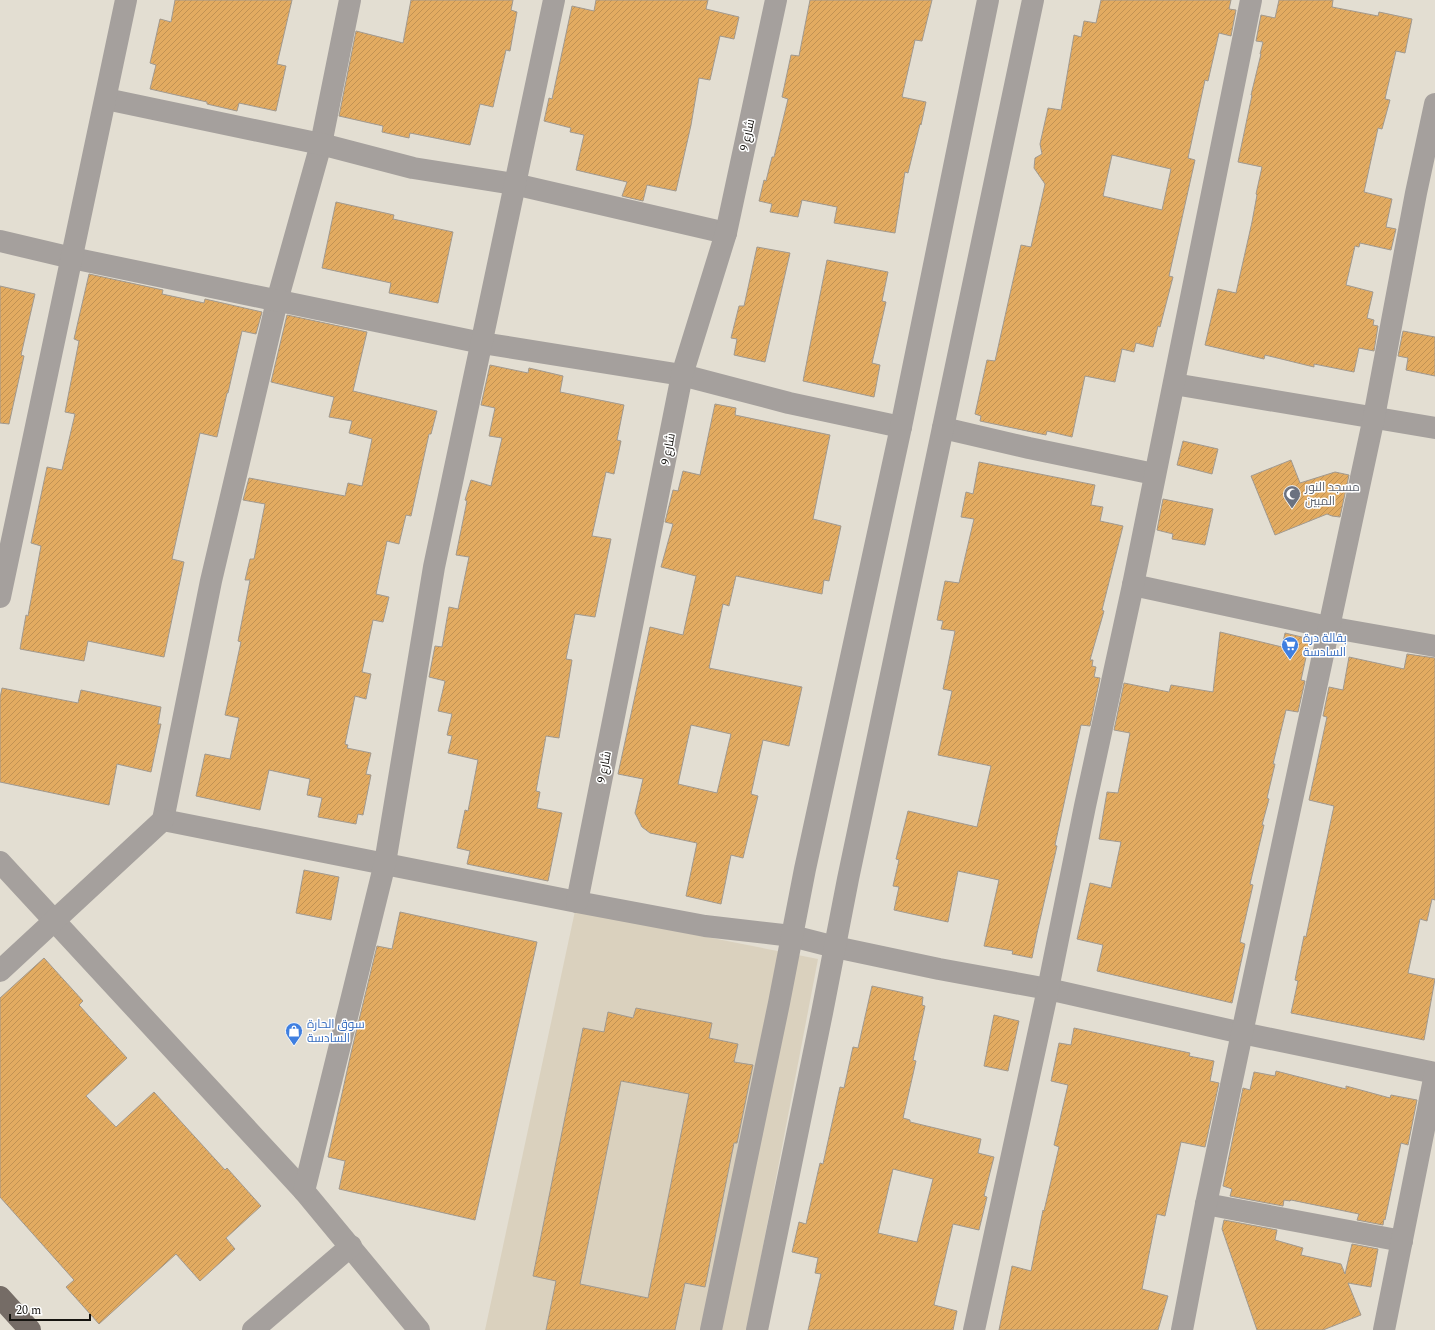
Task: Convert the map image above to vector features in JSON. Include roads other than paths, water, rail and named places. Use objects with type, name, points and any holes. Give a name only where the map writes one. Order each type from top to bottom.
[{"type":"main road","points":[[0,1297],[30,1330]]},
{"type":"street","points":[[0,597],[126,0]]},
{"type":"street","points":[[0,971],[163,820],[211,581],[277,301],[321,144],[350,0]]},
{"type":"street","points":[[304,1191],[385,863],[434,566],[554,0]]},
{"type":"street","name":"شارع 9","points":[[577,902],[682,375],[726,233],[776,0]]},
{"type":"street","points":[[711,1330],[805,869],[901,427],[988,0]]},
{"type":"street","points":[[756,1330],[850,871],[1033,0]]},
{"type":"street","points":[[974,1330],[1133,585],[1154,474],[1174,384],[1251,0]]},
{"type":"street","points":[[106,99],[321,144],[413,168],[514,184],[726,233]]},
{"type":"street","points":[[1182,1330],[1206,1204],[1374,417],[1416,193],[1435,104]]},
{"type":"street","points":[[0,241],[72,258],[482,343],[682,375],[789,403],[901,427]]},
{"type":"street","points":[[1174,384],[1435,428]]},
{"type":"street","points":[[943,428],[1029,448],[1154,474]]},
{"type":"street","points":[[1133,585],[1328,628],[1435,646]]},
{"type":"street","points":[[163,820],[705,926],[792,936],[835,947],[939,969],[1048,989],[1242,1033],[1435,1073],[1384,1330]]},
{"type":"street","points":[[0,862],[304,1191],[419,1330]]},
{"type":"street","points":[[1206,1204],[1402,1241]]},
{"type":"street","points":[[253,1330],[351,1246]]},
{"type":"place","name":"مسجد النور المبين","points":[[1292,509]]},
{"type":"place","name":"بقالة درة السادسة","points":[[1290,660]]},
{"type":"place","name":"سوق الحارة السادسة","points":[[294,1046]]}]
